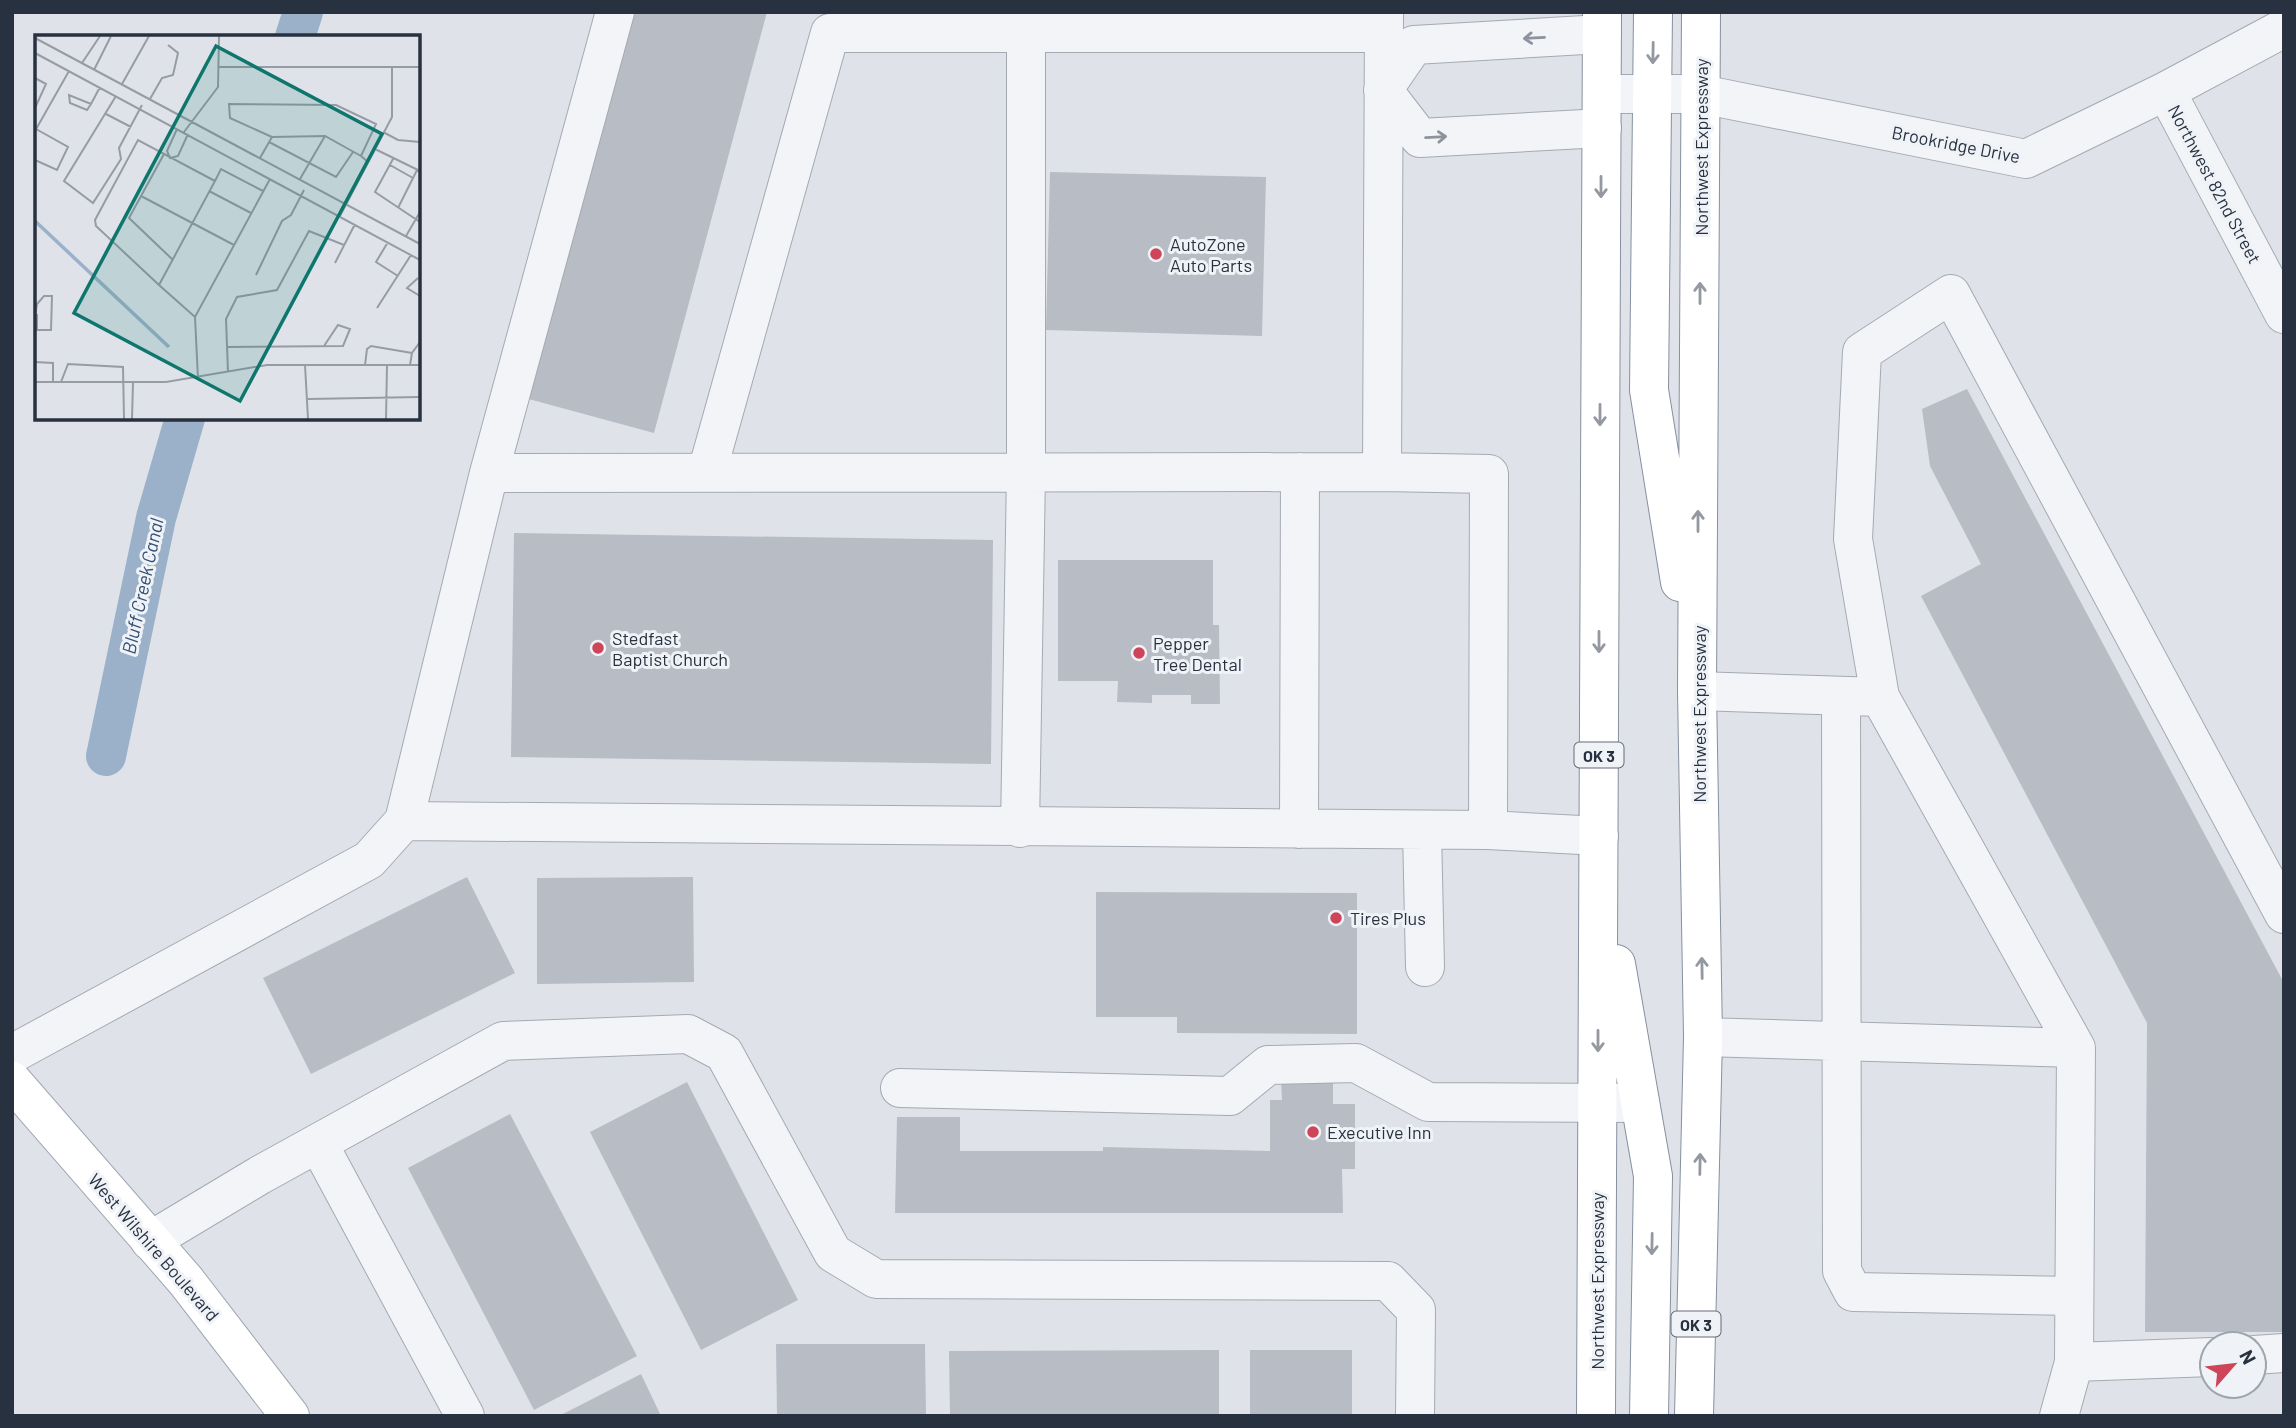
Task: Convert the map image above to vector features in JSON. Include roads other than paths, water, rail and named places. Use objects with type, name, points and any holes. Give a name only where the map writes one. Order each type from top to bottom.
[{"type":"main road","points":[[1653,12],[1649,390],[1697,691]]},
{"type":"main road","name":"Northwest Expressway","points":[[1694,1416],[1703,1037],[1697,691],[1701,12]]},
{"type":"main road","name":"Northwest Expressway","points":[[1596,1416],[1602,23]]},
{"type":"main road","points":[[1599,850],[1653,1176],[1649,1416]]},
{"type":"main road","name":"West Wilshire Boulevard","points":[[12,1081],[253,1364],[290,1416]]},
{"type":"street","points":[[12,1054],[369,860],[404,821],[489,473],[615,12]]},
{"type":"street","points":[[707,472],[830,33],[1026,33],[1383,23],[1382,472]]},
{"type":"street","points":[[1382,90],[1414,45],[1602,23]]},
{"type":"street","name":"Brookridge Drive","points":[[1382,90],[1420,138],[1602,111],[1652,94],[1701,94],[2026,159],[2166,91],[2284,28]]},
{"type":"street","points":[[1020,828],[1026,472],[1026,33]]},
{"type":"street","name":"Northwest 82nd Street","points":[[2166,91],[2284,314]]},
{"type":"street","points":[[2059,1416],[2074,1362],[2076,1048],[1880,697],[1853,539],[1862,352],[1951,295],[2284,914]]},
{"type":"street","points":[[1299,829],[1300,472]]},
{"type":"street","points":[[489,473],[1489,474],[1488,831]]},
{"type":"street","points":[[1697,691],[1880,697]]},
{"type":"street","points":[[1841,696],[1842,1271],[1853,1292],[2074,1296]]},
{"type":"street","points":[[404,821],[1488,831],[1599,850]]},
{"type":"street","points":[[1422,830],[1424,967]]},
{"type":"street","points":[[150,1241],[318,1143],[503,1041],[688,1034],[724,1053],[833,1253],[876,1279],[1388,1281],[1416,1310],[1415,1416]]},
{"type":"street","points":[[1703,1037],[2076,1048]]},
{"type":"street","points":[[900,1088],[1230,1096],[1268,1065],[1356,1063],[1428,1102],[1598,1105],[1640,1103]]},
{"type":"street","points":[[318,1143],[464,1416]]},
{"type":"street","points":[[2074,1362],[2198,1357]]},
{"type":"waterway","name":"Bluff Creek Canal","points":[[296,35],[303,12]]},
{"type":"waterway","name":"Bluff Creek Canal","points":[[106,756],[156,518],[184,420]]},
{"type":"place","name":"AutoZone Auto Parts","points":[[1156,254]]},
{"type":"place","name":"Stedfast Baptist Church","points":[[598,648]]},
{"type":"place","name":"Pepper Tree Dental","points":[[1139,653]]},
{"type":"place","name":"Tires Plus","points":[[1336,918]]},
{"type":"place","name":"Executive Inn","points":[[1313,1132]]}]
